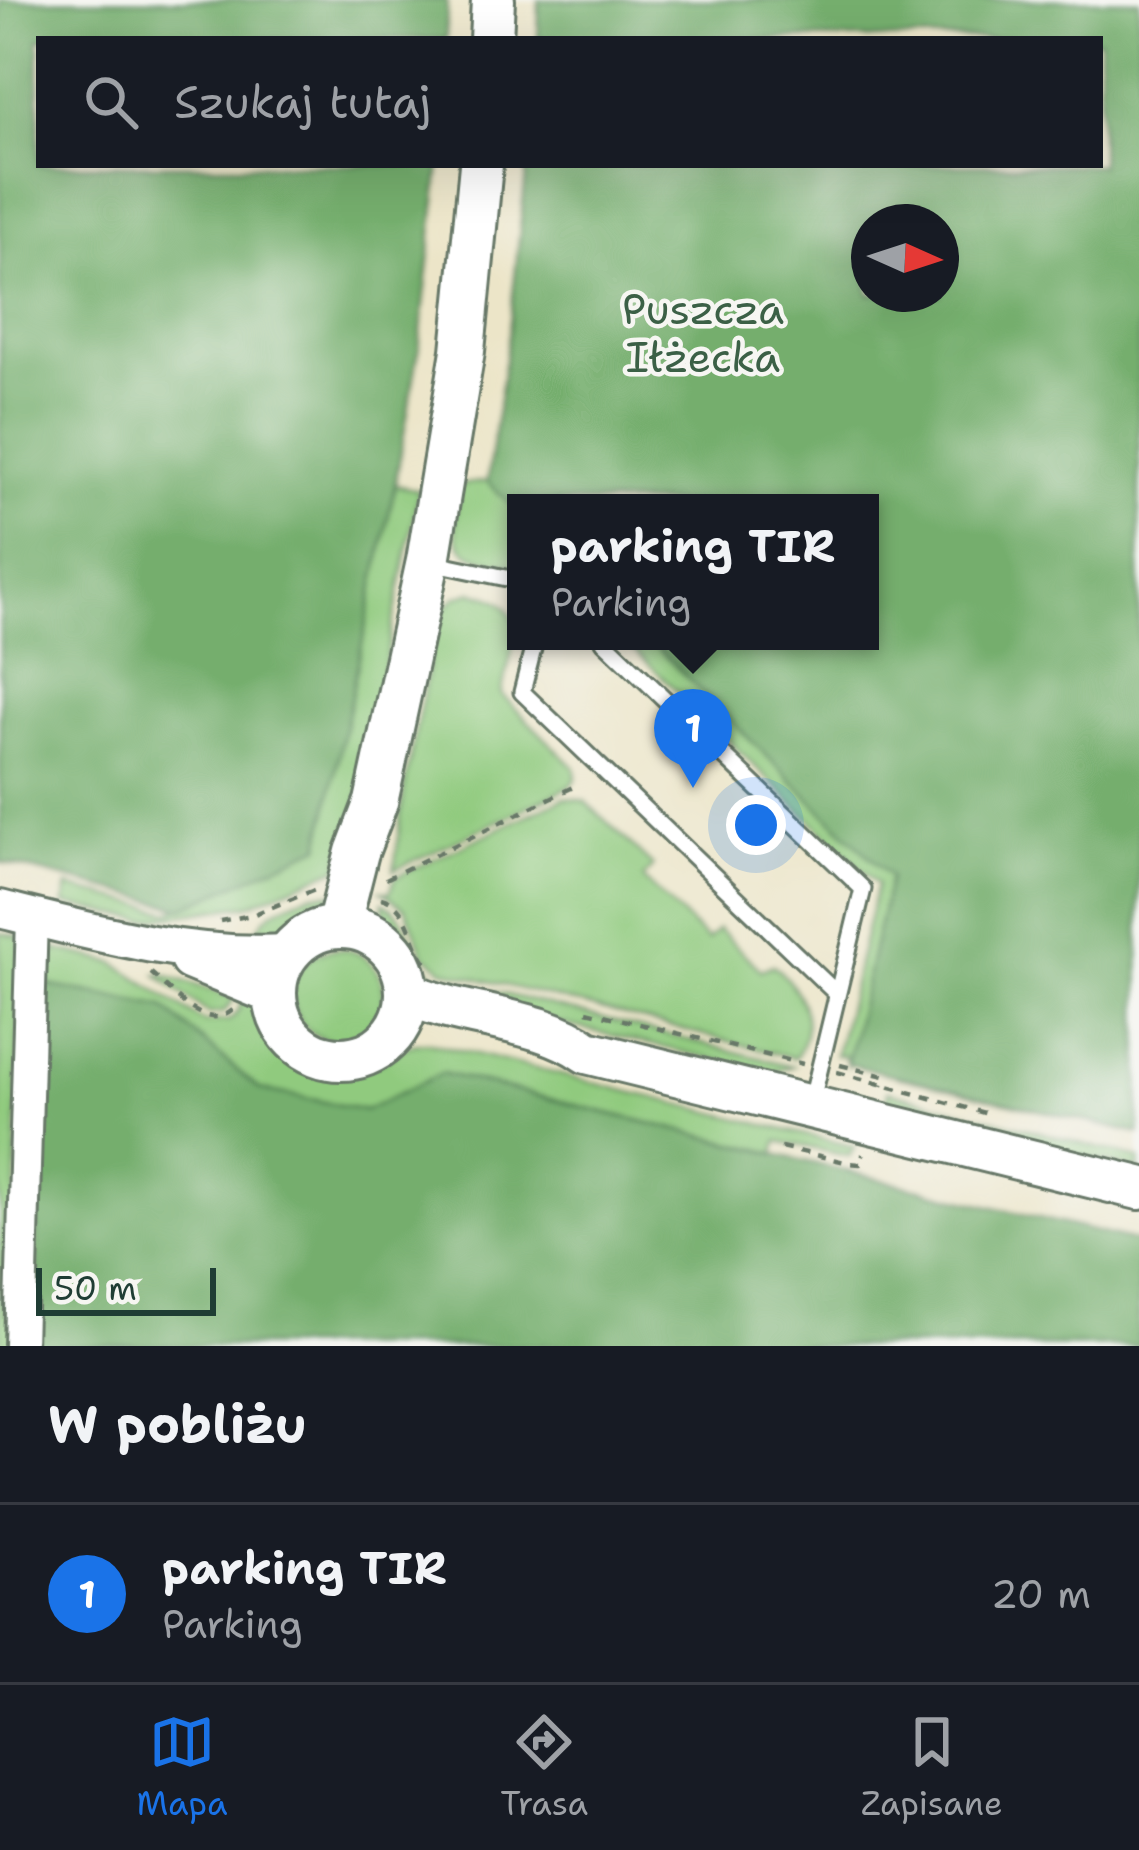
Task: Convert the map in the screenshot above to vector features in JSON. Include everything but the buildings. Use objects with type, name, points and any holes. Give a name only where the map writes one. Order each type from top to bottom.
[{"type":"main road","points":[[491,36],[494,0]]},
{"type":"main road","points":[[411,996],[364,1055],[324,1057],[290,1035],[280,1017],[276,982],[288,953],[302,940],[354,911],[377,861],[376,802],[428,561],[463,352],[481,168]]},
{"type":"main road","points":[[354,911],[397,957],[411,996],[431,1030],[567,1056],[587,1031],[810,1107],[1139,1188]]},
{"type":"street","points":[[20,1346],[11,1300],[16,913],[152,946],[246,956],[288,953]]},
{"type":"street","points":[[152,946],[276,998]]},
{"type":"lane","points":[[428,561],[507,578]]},
{"type":"lane","points":[[533,650],[522,692],[837,994]]},
{"type":"lane","points":[[613,650],[863,890],[810,1107]]},
{"type":"path","points":[[386,879],[574,786]]},
{"type":"path","points":[[205,923],[252,915],[312,889],[354,911],[392,901],[403,912],[419,955],[411,996]]},
{"type":"path","points":[[587,1031],[801,1064]]},
{"type":"path","points":[[834,1067],[1005,1120]]},
{"type":"path","points":[[877,1103],[882,1084]]},
{"type":"path","points":[[781,1147],[860,1164],[864,1151]]},
{"type":"green space","points":[[0,0],[447,0],[446,36],[36,36],[36,168],[440,168],[419,349],[395,485],[320,846],[183,908],[0,862]]},
{"type":"green space","name":"Puszcza Iłżecka","points":[[539,0],[1139,0],[1139,1134],[847,1064],[890,877],[659,650],[879,650],[879,494],[507,494],[507,501],[487,481],[527,168],[1103,168],[1103,36],[538,36]]},
{"type":"green space","points":[[487,481],[507,501],[507,564],[478,557],[460,545],[456,523],[459,485]]},
{"type":"green space","points":[[395,485],[419,490],[358,804],[339,867],[248,905],[144,920],[64,904],[68,887],[170,912],[320,846]]},
{"type":"green space","points":[[472,592],[505,606],[507,650],[512,650],[501,694],[575,768],[576,779],[571,786],[394,870],[404,790],[439,613],[456,597]]},
{"type":"green space","points":[[634,650],[659,650],[890,877],[847,1064],[844,1055],[836,1055],[877,884]]},
{"type":"green space","points":[[564,798],[585,801],[653,866],[643,879],[707,940],[718,929],[761,970],[773,965],[783,975],[798,996],[806,1020],[795,1058],[444,970],[424,954],[406,909],[382,891],[390,892],[395,878],[404,873]]},
{"type":"green space","points":[[312,893],[334,893],[298,927],[252,945],[266,917]]},
{"type":"green space","points":[[383,902],[400,917],[421,959],[441,978],[793,1066],[773,1073],[481,1005],[416,975],[388,922]]},
{"type":"green space","points":[[0,933],[20,937],[13,1346],[0,1346]]},
{"type":"green space","points":[[55,949],[115,963],[204,1022],[230,1020],[243,995],[287,1054],[319,1070],[342,1073],[365,1068],[427,1042],[855,1147],[849,1156],[778,1141],[775,1153],[443,1073],[365,1110],[259,1089],[163,1007],[47,985]]},
{"type":"green space","points":[[338,949],[370,963],[384,995],[370,1027],[338,1041],[306,1027],[292,995],[306,963]]},
{"type":"green space","points":[[157,975],[235,998],[224,1012],[209,1014]]},
{"type":"green space","points":[[38,983],[163,1007],[259,1089],[365,1110],[442,1073],[1139,1242],[1139,1346],[35,1346]]},
{"type":"green space","points":[[888,1091],[1139,1159],[1139,1170],[1002,1137],[886,1101]]},
{"type":"place","name":"parking TIR","points":[[693,788]]}]
